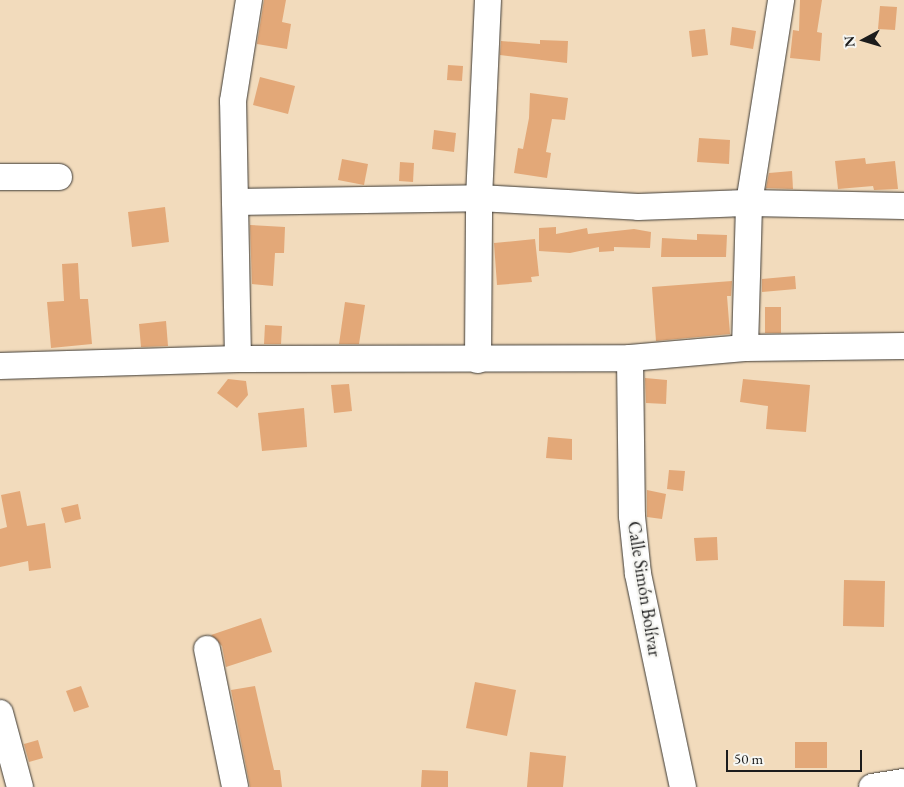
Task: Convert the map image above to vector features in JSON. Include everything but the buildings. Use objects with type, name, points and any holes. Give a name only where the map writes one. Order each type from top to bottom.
[{"type":"street","points":[[238,359],[233,100],[249,0]]},
{"type":"street","points":[[478,360],[480,198],[488,0]]},
{"type":"street","points":[[745,348],[749,203],[780,0]]},
{"type":"street","points":[[0,177],[59,177]]},
{"type":"street","points":[[235,202],[480,198],[638,207],[749,203],[904,206]]},
{"type":"street","points":[[0,366],[238,359],[478,360],[630,358],[745,348],[904,346]]},
{"type":"street","name":"Calle Simón Bolívar","points":[[630,358],[632,516],[638,574],[683,787]]},
{"type":"street","points":[[207,649],[235,787]]},
{"type":"street","points":[[0,714],[20,787]]},
{"type":"street","points":[[872,787],[904,782]]}]
